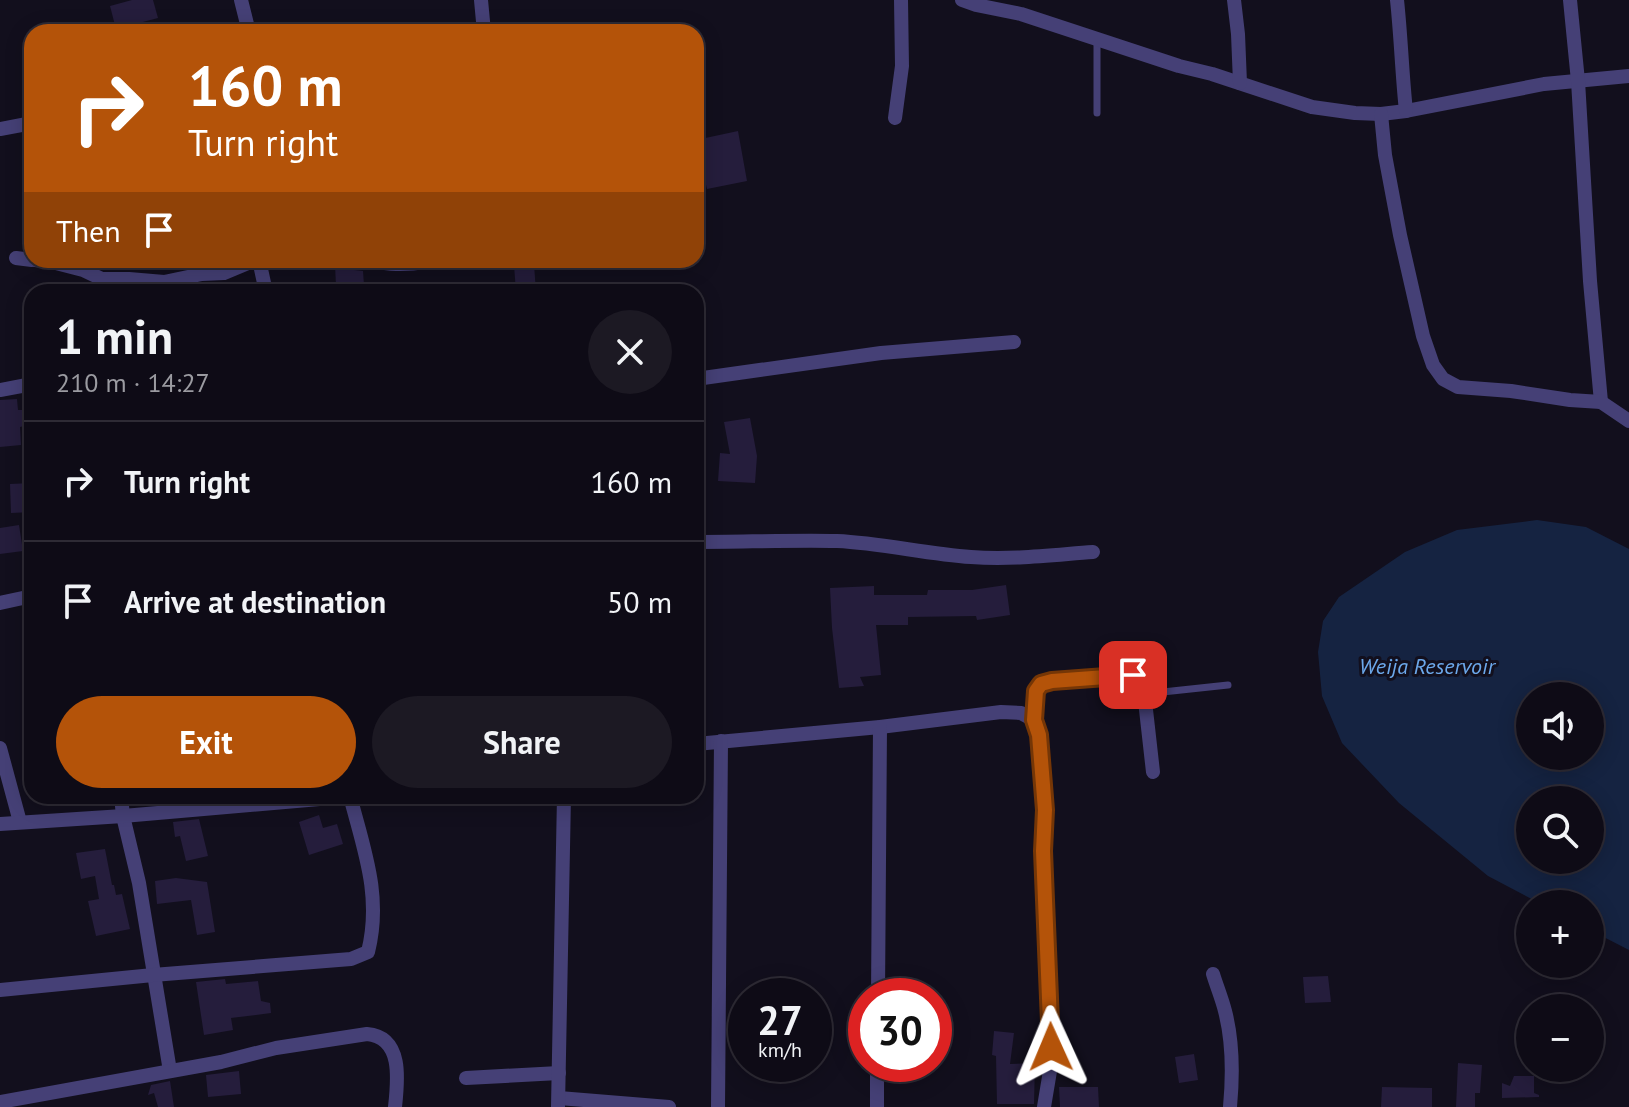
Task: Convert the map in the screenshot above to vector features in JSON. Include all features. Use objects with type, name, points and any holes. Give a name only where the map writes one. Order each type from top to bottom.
[{"type":"street","points":[[241,0],[247,24]]},
{"type":"street","points":[[481,0],[483,24]]},
{"type":"street","points":[[895,118],[902,66],[901,0]]},
{"type":"street","points":[[962,0],[1021,14],[1312,107],[1355,113],[1406,111],[1544,84],[1629,76]]},
{"type":"street","points":[[1234,0],[1240,83]]},
{"type":"street","points":[[1397,0],[1406,111]]},
{"type":"street","points":[[1570,0],[1601,402]]},
{"type":"street","points":[[1381,114],[1385,155],[1400,235],[1423,336],[1433,365],[1443,379],[1458,387],[1601,402],[1629,421]]},
{"type":"street","points":[[0,129],[24,124]]},
{"type":"street","points":[[16,258],[24,259]]},
{"type":"street","points":[[75,268],[102,279],[164,282],[224,273],[237,268]]},
{"type":"street","points":[[704,378],[881,353],[1014,342]]},
{"type":"street","points":[[0,390],[24,386]]},
{"type":"street","points":[[704,542],[836,541],[986,558],[1093,552]]},
{"type":"street","points":[[0,603],[24,598]]},
{"type":"street","points":[[1044,1107],[1050,1071],[1051,1013],[1043,851],[1045,810],[1039,735],[1034,720],[1036,691],[1041,684],[1139,676],[1143,683],[1153,772]]},
{"type":"street","points":[[704,743],[1001,712],[1021,713],[1034,720]]},
{"type":"street","points":[[878,978],[880,727]]},
{"type":"street","points":[[718,1107],[721,741]]},
{"type":"street","points":[[0,748],[20,822]]},
{"type":"street","points":[[122,804],[139,883],[170,1071]]},
{"type":"street","points":[[0,824],[260,804]]},
{"type":"street","points":[[0,990],[351,959],[368,952],[374,896],[353,804]]},
{"type":"street","points":[[564,804],[558,1103],[669,1107]]},
{"type":"street","points":[[1213,974],[1225,1011],[1229,1038],[1233,1076],[1230,1107]]},
{"type":"street","points":[[0,1102],[221,1062],[276,1048],[367,1034],[386,1040],[395,1055],[398,1083],[395,1107]]},
{"type":"street","points":[[466,1078],[559,1073]]},
{"type":"street","points":[[877,1082],[877,1107]]},
{"type":"lane","points":[[1097,38],[1097,113]]},
{"type":"lane","points":[[1144,694],[1228,685]]},
{"type":"water","name":"Weija Reservoir","points":[[1537,520],[1586,527],[1629,549],[1629,950],[1604,937],[1604,890],[1516,891],[1488,876],[1399,803],[1342,743],[1322,696],[1318,652],[1323,621],[1339,597],[1405,552],[1457,530]]},
{"type":"building","points":[[132,0],[153,0],[158,18],[135,24],[115,24],[110,6]]},
{"type":"building","points":[[738,131],[747,181],[707,189],[704,138]]},
{"type":"building","points":[[335,268],[363,271],[364,284],[336,284]]},
{"type":"building","points":[[514,268],[534,268],[535,284],[515,284]]},
{"type":"building","points":[[17,399],[24,426],[20,427],[21,445],[0,447],[0,400]]},
{"type":"building","points":[[750,418],[757,456],[755,483],[718,481],[720,453],[730,454],[724,422]]},
{"type":"building","points":[[24,483],[24,512],[11,513],[10,484]]},
{"type":"building","points":[[19,525],[23,551],[0,554],[0,528]]},
{"type":"building","points":[[1006,585],[1010,615],[977,620],[976,616],[908,617],[908,625],[876,625],[881,675],[860,677],[864,686],[839,688],[830,588],[874,586],[874,595],[927,595],[928,590],[972,590]]},
{"type":"building","points":[[319,815],[323,828],[337,824],[343,844],[309,855],[299,822]]},
{"type":"building","points":[[199,819],[208,856],[186,861],[180,836],[175,837],[173,822]]},
{"type":"building","points":[[105,849],[112,885],[116,895],[122,894],[130,929],[96,936],[88,901],[99,899],[95,876],[81,879],[76,853]]},
{"type":"building","points":[[176,878],[207,882],[215,932],[197,935],[191,900],[157,904],[155,881]]},
{"type":"building","points":[[1328,976],[1331,1002],[1305,1003],[1303,977]]},
{"type":"building","points":[[225,979],[226,984],[258,981],[261,1001],[270,1003],[271,1013],[231,1018],[233,1030],[204,1035],[196,982]]},
{"type":"building","points":[[994,1031],[1014,1033],[1010,1064],[1035,1063],[1034,1104],[997,1104],[996,1056],[992,1055]]},
{"type":"building","points":[[1194,1054],[1198,1080],[1179,1083],[1175,1057]]},
{"type":"building","points":[[1458,1063],[1482,1065],[1480,1093],[1475,1093],[1475,1107],[1456,1107]]},
{"type":"building","points":[[239,1071],[241,1094],[208,1097],[206,1075]]},
{"type":"building","points":[[1514,1076],[1516,1082],[1534,1082],[1534,1093],[1539,1097],[1502,1098],[1502,1083],[1510,1086]]},
{"type":"building","points":[[170,1081],[174,1107],[158,1107],[154,1093],[148,1095],[151,1085]]},
{"type":"building","points":[[1059,1087],[1098,1087],[1099,1107],[1060,1107]]},
{"type":"building","points":[[1382,1087],[1432,1088],[1432,1107],[1381,1107]]},
{"type":"route","points":[[1051,1047],[1043,851],[1045,810],[1039,735],[1034,720],[1036,691],[1041,684],[1052,681],[1133,675]]}]
